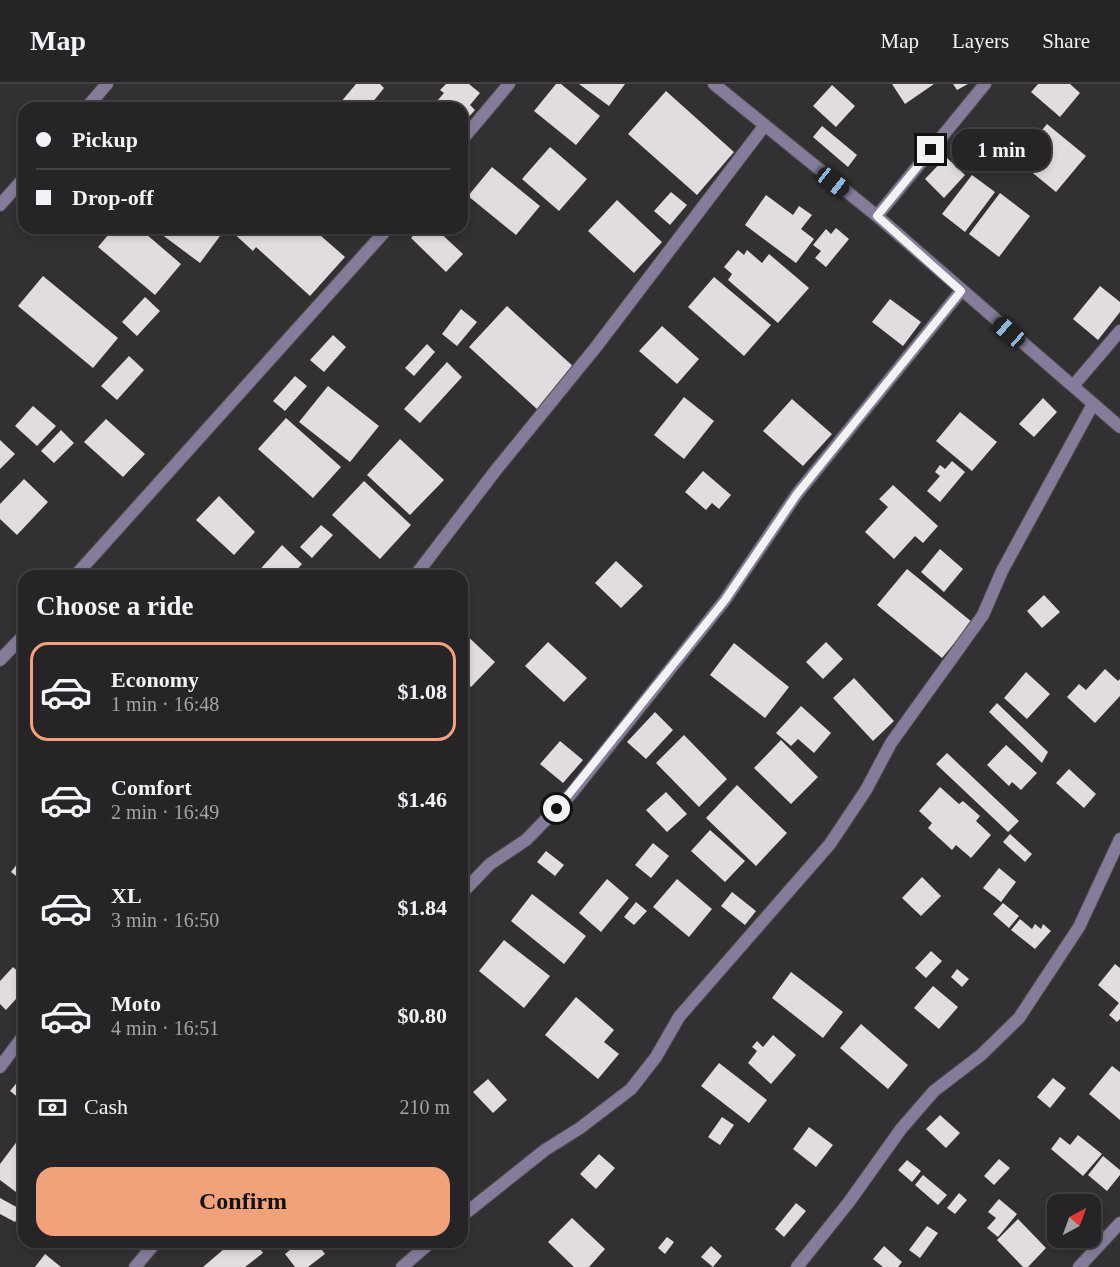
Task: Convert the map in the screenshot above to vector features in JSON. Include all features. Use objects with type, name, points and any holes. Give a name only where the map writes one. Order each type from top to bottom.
[{"type":"street","points":[[91,102],[107,84]]},
{"type":"street","points":[[468,133],[509,84]]},
{"type":"street","points":[[714,84],[877,216],[1120,427]]},
{"type":"street","points":[[877,216],[985,84]]},
{"type":"street","points":[[420,570],[496,470],[596,347],[765,126]]},
{"type":"street","points":[[0,205],[18,185]]},
{"type":"street","points":[[80,570],[383,234]]},
{"type":"street","points":[[468,887],[490,864],[526,840],[571,794],[725,600],[797,494],[961,291]]},
{"type":"street","points":[[1073,386],[1120,331]]},
{"type":"street","points":[[468,1211],[545,1150],[580,1128],[632,1089],[656,1057],[679,1017],[830,844],[866,790],[891,743],[983,615],[1002,571],[1094,404]]},
{"type":"street","points":[[0,660],[18,641]]},
{"type":"street","points":[[797,1267],[837,1217],[901,1129],[934,1090],[981,1055],[1018,1018],[1079,927],[1120,839]]},
{"type":"street","points":[[0,1067],[18,1043]]},
{"type":"street","points":[[1079,1267],[1120,1223]]},
{"type":"street","points":[[135,1267],[151,1248]]},
{"type":"street","points":[[402,1267],[424,1248]]},
{"type":"building","points":[[356,84],[380,84],[384,88],[373,102],[341,102]]},
{"type":"building","points":[[446,84],[469,84],[480,93],[470,105],[475,110],[468,118],[468,102],[436,102],[444,93],[440,90]]},
{"type":"building","points":[[556,84],[561,84],[600,116],[576,145],[534,111]]},
{"type":"building","points":[[579,84],[625,84],[609,106]]},
{"type":"building","points":[[892,84],[934,84],[905,104]]},
{"type":"building","points":[[953,84],[968,84],[957,90]]},
{"type":"building","points":[[1038,84],[1070,84],[1080,93],[1060,117],[1031,92]]},
{"type":"building","points":[[832,85],[855,106],[836,127],[813,106]]},
{"type":"building","points":[[666,91],[734,152],[697,195],[628,134]]},
{"type":"building","points":[[1047,124],[1086,156],[1056,192],[1017,160]]},
{"type":"building","points":[[822,126],[857,155],[848,167],[813,137]]},
{"type":"building","points":[[550,147],[587,179],[559,211],[522,179]]},
{"type":"building","points":[[946,157],[965,175],[944,198],[925,179]]},
{"type":"building","points":[[492,167],[540,206],[516,235],[468,196]]},
{"type":"building","points":[[972,175],[995,192],[965,232],[942,214]]},
{"type":"building","points":[[671,192],[687,205],[670,225],[654,211]]},
{"type":"building","points":[[1000,193],[1030,216],[999,257],[969,234]]},
{"type":"building","points":[[766,195],[793,215],[799,206],[812,215],[801,229],[814,239],[796,263],[745,225]]},
{"type":"building","points":[[617,200],[662,242],[634,273],[588,231]]},
{"type":"building","points":[[836,228],[849,239],[826,267],[815,258],[821,251],[813,245],[826,229],[831,234]]},
{"type":"building","points":[[109,234],[146,234],[181,264],[155,295],[98,247]]},
{"type":"building","points":[[161,234],[222,234],[200,263]]},
{"type":"building","points":[[234,234],[319,234],[345,257],[310,296],[256,247],[253,251]]},
{"type":"building","points":[[415,234],[441,234],[463,254],[446,272],[411,238]]},
{"type":"building","points":[[738,250],[744,255],[747,250],[762,263],[769,254],[809,288],[778,323],[728,280],[732,274],[724,267]]},
{"type":"building","points":[[43,276],[118,338],[93,368],[18,306]]},
{"type":"building","points":[[714,277],[771,325],[744,356],[688,307]]},
{"type":"building","points":[[1100,286],[1120,302],[1120,312],[1098,340],[1073,319]]},
{"type":"building","points":[[145,297],[160,311],[137,336],[122,322]]},
{"type":"building","points":[[890,299],[921,322],[903,346],[872,322]]},
{"type":"building","points":[[507,306],[576,369],[538,410],[469,347]]},
{"type":"building","points":[[461,309],[477,322],[457,346],[442,334]]},
{"type":"building","points":[[662,326],[699,359],[677,384],[639,351]]},
{"type":"building","points":[[333,335],[346,347],[324,372],[310,360]]},
{"type":"building","points":[[427,344],[435,352],[414,376],[405,368]]},
{"type":"building","points":[[129,356],[144,370],[117,400],[101,386]]},
{"type":"building","points":[[447,362],[462,377],[420,423],[404,409]]},
{"type":"building","points":[[295,376],[307,386],[285,411],[273,401]]},
{"type":"building","points":[[328,386],[379,426],[350,462],[299,422]]},
{"type":"building","points":[[684,397],[714,421],[684,459],[654,435]]},
{"type":"building","points":[[1043,398],[1057,412],[1034,437],[1019,424]]},
{"type":"building","points":[[792,399],[832,434],[803,466],[763,431]]},
{"type":"building","points":[[33,406],[56,426],[37,446],[15,426]]},
{"type":"building","points":[[960,412],[997,442],[972,471],[936,441]]},
{"type":"building","points":[[286,418],[341,467],[313,498],[258,449]]},
{"type":"building","points":[[106,419],[145,454],[123,477],[84,442]]},
{"type":"building","points":[[61,430],[74,443],[54,463],[41,451]]},
{"type":"building","points":[[400,439],[444,480],[410,515],[367,475]]},
{"type":"building","points":[[0,440],[15,454],[0,469]]},
{"type":"building","points":[[952,461],[965,472],[940,502],[927,491],[940,476],[935,472],[940,465],[945,469]]},
{"type":"building","points":[[703,471],[731,495],[719,509],[712,503],[706,510],[685,492]]},
{"type":"building","points":[[24,479],[48,502],[17,535],[0,519],[0,504]]},
{"type":"building","points":[[364,481],[411,525],[380,559],[332,515]]},
{"type":"building","points":[[893,485],[938,526],[923,543],[915,536],[894,559],[865,532],[888,507],[879,499]]},
{"type":"building","points":[[219,496],[255,532],[234,555],[196,520]]},
{"type":"building","points":[[321,525],[333,535],[312,558],[300,547]]},
{"type":"building","points":[[282,545],[302,564],[296,570],[259,570]]},
{"type":"building","points":[[940,549],[963,569],[944,592],[921,572]]},
{"type":"building","points":[[616,561],[643,586],[621,608],[595,583]]},
{"type":"building","points":[[907,569],[972,622],[942,658],[877,605]]},
{"type":"building","points":[[1044,595],[1060,612],[1042,628],[1027,611]]},
{"type":"building","points":[[468,637],[495,662],[471,687],[468,684]]},
{"type":"building","points":[[548,642],[587,678],[564,702],[525,666]]},
{"type":"building","points":[[826,642],[843,659],[823,679],[806,662]]},
{"type":"building","points":[[734,643],[789,687],[765,718],[710,675]]},
{"type":"building","points":[[1105,669],[1118,681],[1120,679],[1120,696],[1095,723],[1067,697],[1079,684],[1086,690]]},
{"type":"building","points":[[1026,672],[1050,694],[1027,719],[1004,698]]},
{"type":"building","points":[[854,678],[894,721],[873,741],[833,698]]},
{"type":"building","points":[[997,703],[1048,752],[1042,763],[989,712]]},
{"type":"building","points":[[801,706],[831,733],[814,753],[798,739],[791,746],[776,733]]},
{"type":"building","points":[[655,712],[673,730],[646,759],[627,742]]},
{"type":"building","points":[[684,735],[727,779],[699,807],[656,763]]},
{"type":"building","points":[[781,740],[818,777],[791,804],[754,768]]},
{"type":"building","points":[[560,741],[583,760],[563,783],[540,764]]},
{"type":"building","points":[[1006,745],[1037,773],[1021,790],[1012,782],[1009,786],[987,765]]},
{"type":"building","points":[[947,753],[1019,821],[1008,832],[936,764]]},
{"type":"building","points":[[1069,769],[1096,794],[1084,808],[1056,783]]},
{"type":"building","points":[[737,785],[787,833],[756,866],[706,818]]},
{"type":"building","points":[[940,787],[959,804],[963,801],[980,816],[976,821],[991,835],[971,858],[956,845],[952,850],[928,828],[932,823],[919,811]]},
{"type":"building","points":[[666,792],[687,814],[667,832],[646,810]]},
{"type":"building","points":[[710,830],[745,861],[725,882],[691,851]]},
{"type":"building","points":[[1010,834],[1032,854],[1025,862],[1003,842]]},
{"type":"building","points":[[653,843],[669,856],[651,878],[635,865]]},
{"type":"building","points":[[546,851],[564,865],[555,876],[537,862]]},
{"type":"building","points":[[18,863],[18,877],[11,872]]},
{"type":"building","points":[[999,868],[1016,882],[1001,902],[983,888]]},
{"type":"building","points":[[922,877],[941,896],[921,916],[902,898]]},
{"type":"building","points":[[607,879],[629,898],[601,932],[579,913]]},
{"type":"building","points":[[677,879],[712,909],[689,937],[653,907]]},
{"type":"building","points":[[732,892],[756,911],[745,925],[721,906]]},
{"type":"building","points":[[532,894],[586,936],[564,964],[511,921]]},
{"type":"building","points":[[636,902],[647,911],[634,925],[624,917]]},
{"type":"building","points":[[1003,903],[1019,916],[1009,928],[993,914]]},
{"type":"building","points":[[1020,919],[1032,929],[1035,924],[1041,929],[1043,924],[1051,931],[1035,949],[1011,930]]},
{"type":"building","points":[[504,940],[550,976],[524,1008],[479,971]]},
{"type":"building","points":[[931,951],[942,961],[926,978],[915,968]]},
{"type":"building","points":[[1115,964],[1120,968],[1120,1019],[1117,1022],[1109,1015],[1119,1003],[1098,985]]},
{"type":"building","points":[[13,967],[18,972],[18,997],[6,1010],[0,1004],[0,981]]},
{"type":"building","points":[[957,969],[969,979],[962,987],[951,977]]},
{"type":"building","points":[[791,972],[843,1012],[823,1038],[772,998]]},
{"type":"building","points":[[933,986],[958,1007],[939,1029],[914,1008]]},
{"type":"building","points":[[576,997],[614,1030],[604,1042],[619,1054],[598,1079],[545,1035]]},
{"type":"building","points":[[861,1024],[908,1065],[888,1089],[840,1048]]},
{"type":"building","points":[[773,1035],[796,1055],[771,1084],[748,1063],[757,1051],[752,1047],[757,1041],[763,1047]]},
{"type":"building","points":[[719,1063],[767,1100],[749,1123],[701,1086]]},
{"type":"building","points":[[1112,1066],[1120,1072],[1120,1120],[1089,1094]]},
{"type":"building","points":[[1053,1078],[1066,1088],[1050,1108],[1037,1097]]},
{"type":"building","points":[[488,1079],[507,1100],[493,1113],[473,1092]]},
{"type":"building","points":[[18,1081],[18,1097],[10,1091]]},
{"type":"building","points":[[940,1115],[960,1133],[946,1148],[926,1129]]},
{"type":"building","points":[[722,1117],[734,1125],[720,1145],[708,1137]]},
{"type":"building","points":[[809,1127],[833,1145],[816,1167],[793,1149]]},
{"type":"building","points":[[1078,1135],[1102,1154],[1083,1176],[1051,1149],[1060,1137],[1070,1145]]},
{"type":"building","points":[[18,1140],[18,1194],[0,1180],[0,1164]]},
{"type":"building","points":[[599,1154],[615,1168],[596,1189],[580,1174]]},
{"type":"building","points":[[1103,1156],[1120,1170],[1120,1175],[1107,1191],[1088,1175]]},
{"type":"building","points":[[999,1159],[1010,1168],[994,1185],[984,1176]]},
{"type":"building","points":[[907,1160],[921,1171],[912,1182],[898,1170]]},
{"type":"building","points":[[923,1175],[947,1195],[938,1205],[915,1185]]},
{"type":"building","points":[[959,1193],[967,1200],[955,1214],[947,1208]]},
{"type":"building","points":[[0,1198],[18,1208],[18,1217],[15,1222],[0,1214]]},
{"type":"building","points":[[999,1199],[1017,1214],[998,1237],[987,1228],[996,1218],[988,1212]]},
{"type":"building","points":[[796,1203],[806,1211],[784,1237],[775,1229]]},
{"type":"building","points":[[572,1218],[605,1249],[589,1267],[574,1267],[548,1242]]},
{"type":"building","points":[[1018,1219],[1046,1248],[1028,1267],[1023,1267],[997,1240]]},
{"type":"building","points":[[927,1226],[938,1233],[920,1258],[909,1250]]},
{"type":"building","points":[[667,1237],[674,1242],[665,1254],[658,1248]]},
{"type":"building","points":[[711,1246],[722,1256],[713,1267],[701,1257]]},
{"type":"building","points":[[884,1246],[902,1262],[898,1267],[883,1267],[873,1259]]},
{"type":"building","points":[[259,1248],[263,1253],[245,1267],[203,1267],[224,1249]]},
{"type":"building","points":[[292,1248],[320,1248],[325,1254],[308,1267],[295,1267],[285,1254]]},
{"type":"building","points":[[45,1254],[61,1267],[35,1267]]},
{"type":"route","points":[[557,809],[725,600],[797,494],[961,291],[877,216],[931,150]]}]
